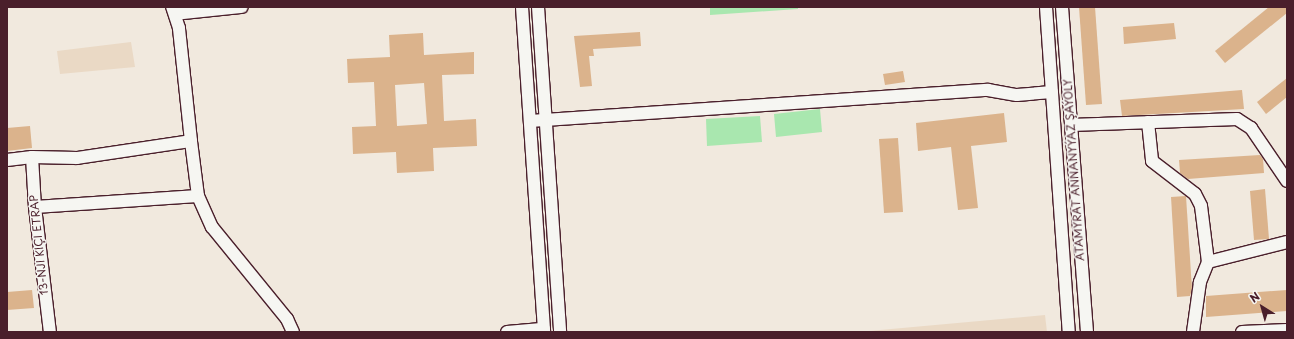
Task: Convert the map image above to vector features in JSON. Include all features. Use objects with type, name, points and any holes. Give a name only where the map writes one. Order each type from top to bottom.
[{"type":"street","points":[[242,7],[174,10],[182,49],[198,196],[212,228],[288,320],[293,332]]},
{"type":"street","points":[[507,332],[544,330],[522,7]]},
{"type":"street","points":[[538,7],[560,332]]},
{"type":"street","name":"ATAMYRAT ANNANYÝAZ ŞAÝOLY","points":[[1046,7],[1069,332]]},
{"type":"street","name":"ATAMYRAT ANNANYÝAZ ŞAÝOLY","points":[[1062,7],[1087,332]]},
{"type":"street","points":[[530,121],[545,118],[988,90],[1016,96],[1052,92]]},
{"type":"street","points":[[1071,125],[1237,119],[1251,128],[1287,181]]},
{"type":"street","points":[[1148,122],[1152,161],[1195,194],[1201,206],[1208,262],[1200,282],[1193,332]]},
{"type":"street","points":[[7,160],[32,157],[77,158],[191,141]]},
{"type":"street","name":"13-NJI KIÇI ETRAP","points":[[32,157],[35,207],[50,332]]},
{"type":"street","points":[[35,207],[198,196]]},
{"type":"street","points":[[1208,262],[1287,242]]},
{"type":"street","points":[[1242,332],[1287,330]]},
{"type":"shaded area","points":[[131,42],[135,67],[60,74],[57,51]]},
{"type":"shaded area","points":[[1045,315],[1047,332],[858,332]]},
{"type":"green space","points":[[710,7],[798,7],[798,9],[710,15]]},
{"type":"green space","points":[[820,109],[822,132],[776,137],[774,114]]},
{"type":"green space","points":[[760,116],[762,142],[707,146],[706,119]]},
{"type":"building","points":[[1079,7],[1095,7],[1102,104],[1086,105]]},
{"type":"building","points":[[1269,7],[1287,7],[1287,13],[1225,63],[1215,51]]},
{"type":"building","points":[[1174,23],[1176,39],[1124,44],[1123,27]]},
{"type":"building","points":[[640,32],[641,46],[593,49],[594,56],[589,56],[592,86],[580,87],[574,36]]},
{"type":"building","points":[[423,33],[424,55],[474,52],[474,74],[442,75],[444,121],[476,119],[477,146],[433,148],[434,171],[397,173],[396,152],[353,154],[352,127],[376,126],[374,82],[348,83],[347,59],[390,57],[389,35]],"holes":[[[424,83],[427,124],[397,126],[395,85]]]},
{"type":"building","points":[[903,71],[905,82],[885,85],[883,74]]},
{"type":"building","points":[[1287,78],[1287,97],[1266,114],[1257,102]]},
{"type":"building","points":[[1242,90],[1244,109],[1122,116],[1120,100]]},
{"type":"building","points":[[1004,113],[1007,142],[971,146],[978,208],[958,210],[951,147],[918,151],[916,123]]},
{"type":"building","points":[[30,126],[32,148],[7,151],[7,128]]},
{"type":"building","points":[[898,138],[903,212],[884,213],[879,139]]},
{"type":"building","points":[[1260,155],[1263,159],[1264,173],[1188,179],[1180,173],[1179,160]]},
{"type":"building","points":[[1265,189],[1269,239],[1254,240],[1250,191]]},
{"type":"building","points":[[1186,196],[1192,289],[1190,296],[1177,297],[1171,197]]},
{"type":"building","points":[[32,290],[34,308],[7,310],[7,292]]},
{"type":"building","points":[[1287,290],[1287,311],[1206,317],[1206,296]]}]
